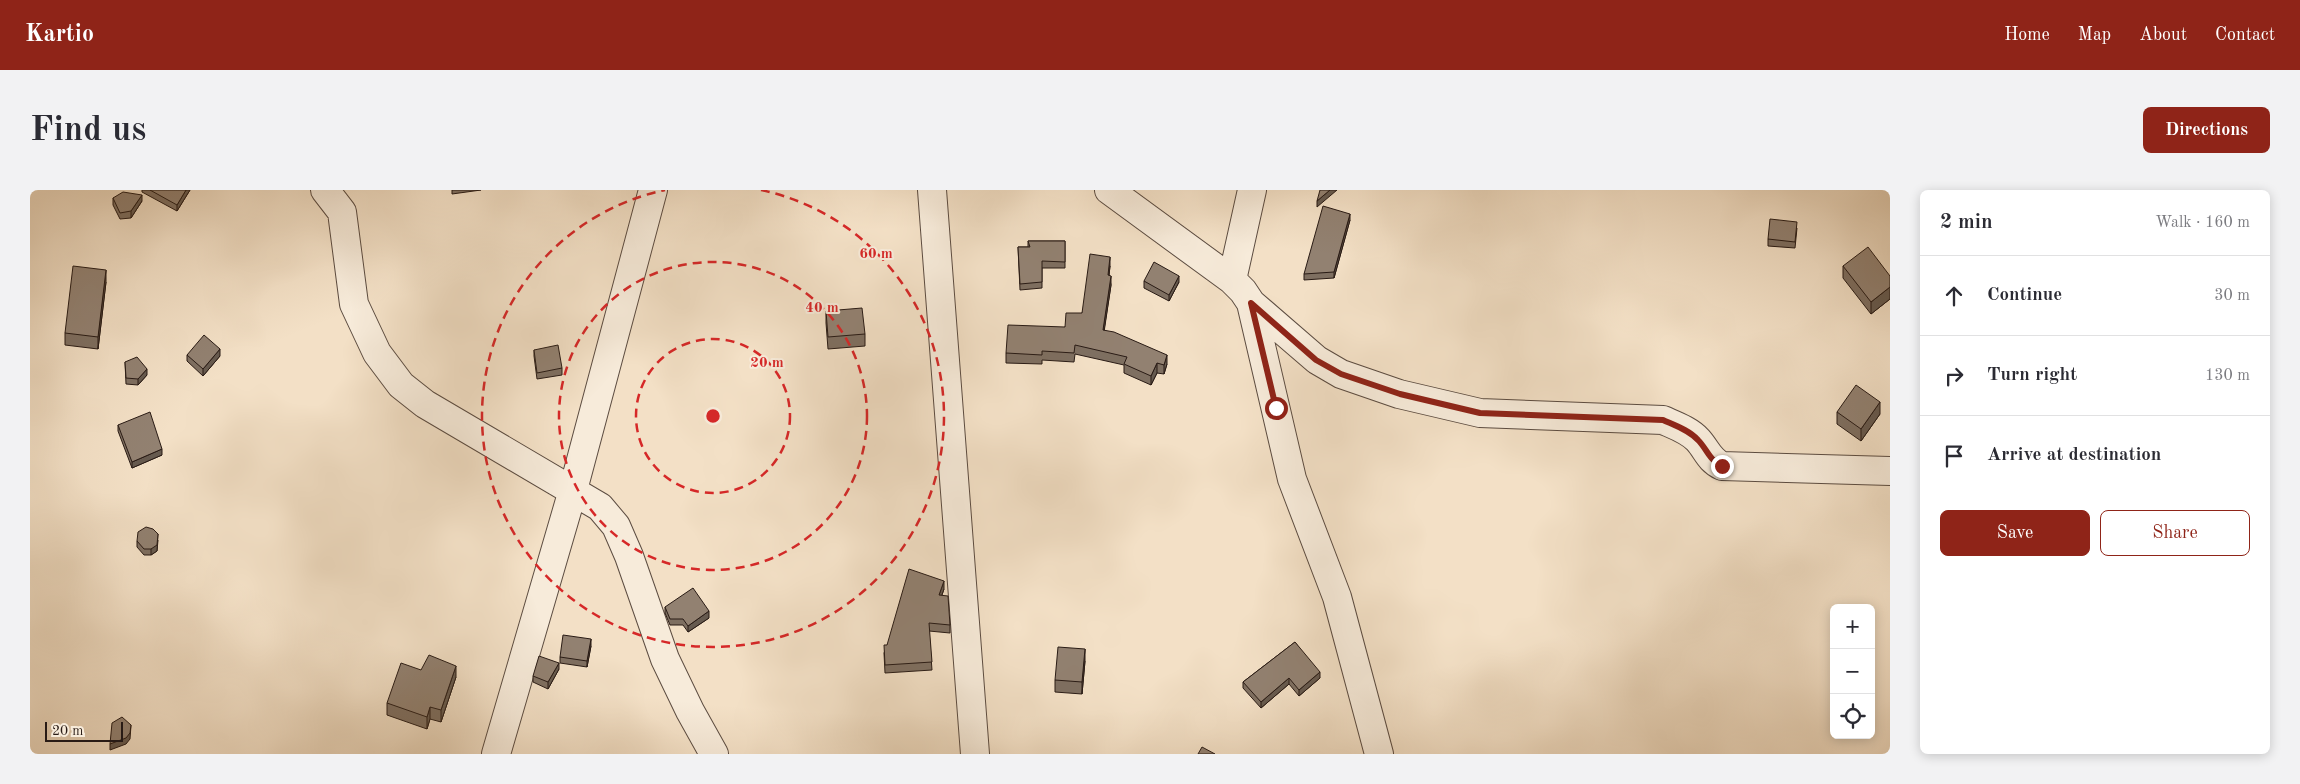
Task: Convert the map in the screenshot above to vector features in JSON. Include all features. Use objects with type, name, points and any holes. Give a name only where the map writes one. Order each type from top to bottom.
[{"type":"street","points":[[326,190],[342,212],[354,304],[377,353],[401,385],[425,404],[600,507],[616,526],[629,556],[664,659],[714,754]]},
{"type":"street","points":[[496,754],[572,490],[653,190]]},
{"type":"street","points":[[932,190],[975,754]]},
{"type":"street","points":[[1109,190],[1232,280],[1251,303],[1316,360],[1341,374],[1400,394],[1480,413],[1663,420],[1687,431],[1698,439],[1712,461],[1722,466],[1890,471]]},
{"type":"street","points":[[1232,280],[1252,190]]},
{"type":"street","points":[[1251,303],[1292,479],[1337,597],[1379,754]]},
{"type":"building","points":[[150,190],[186,190],[177,205]]},
{"type":"building","points":[[1320,190],[1330,190],[1317,201]]},
{"type":"building","points":[[123,192],[142,195],[131,211],[120,213],[113,198]]},
{"type":"building","points":[[1323,206],[1350,214],[1334,272],[1304,274]]},
{"type":"building","points":[[1770,219],[1797,222],[1795,242],[1768,239]]},
{"type":"building","points":[[1028,241],[1065,241],[1065,262],[1042,261],[1042,282],[1020,284],[1018,247],[1030,247]]},
{"type":"building","points":[[1868,247],[1890,276],[1890,287],[1871,302],[1843,266]]},
{"type":"building","points":[[1090,254],[1110,257],[1108,275],[1111,276],[1103,330],[1114,332],[1167,355],[1164,365],[1157,363],[1151,376],[1124,364],[1127,357],[1075,345],[1074,353],[1042,351],[1042,355],[1006,353],[1008,325],[1065,327],[1066,313],[1082,313]]},
{"type":"building","points":[[1154,262],[1179,276],[1169,295],[1144,281]]},
{"type":"building","points":[[73,266],[106,270],[98,337],[65,333]]},
{"type":"building","points":[[862,308],[865,334],[828,337],[826,311]]},
{"type":"building","points":[[204,335],[220,349],[203,369],[187,355]]},
{"type":"building","points":[[558,345],[562,368],[537,373],[534,350]]},
{"type":"building","points":[[137,357],[147,369],[138,379],[126,378],[125,362]]},
{"type":"building","points":[[1856,385],[1880,402],[1861,429],[1837,412]]},
{"type":"building","points":[[150,412],[162,449],[132,462],[118,425]]},
{"type":"building","points":[[146,527],[153,529],[158,534],[157,545],[151,549],[144,549],[137,541],[138,532]]},
{"type":"building","points":[[909,569],[944,581],[939,595],[948,596],[950,625],[929,623],[932,662],[885,665],[884,645],[887,645]]},
{"type":"building","points":[[693,588],[709,611],[688,626],[683,619],[670,619],[665,607]]},
{"type":"building","points":[[563,635],[591,639],[587,661],[560,657]]},
{"type":"building","points":[[1295,642],[1320,672],[1299,690],[1289,678],[1261,702],[1243,682]]},
{"type":"building","points":[[1058,647],[1085,649],[1082,682],[1055,680]]},
{"type":"building","points":[[429,655],[456,666],[441,710],[430,707],[427,717],[387,703],[401,663],[421,670]]},
{"type":"building","points":[[539,656],[559,663],[548,682],[533,676]]},
{"type":"building","points":[[122,717],[131,725],[130,733],[126,738],[110,744],[112,723]]},
{"type":"building","points":[[1202,747],[1215,754],[1198,754]]},
{"type":"route","points":[[1276,408],[1251,303],[1316,360],[1341,374],[1400,394],[1480,413],[1663,420],[1687,431],[1698,439],[1712,461],[1722,466]]}]
